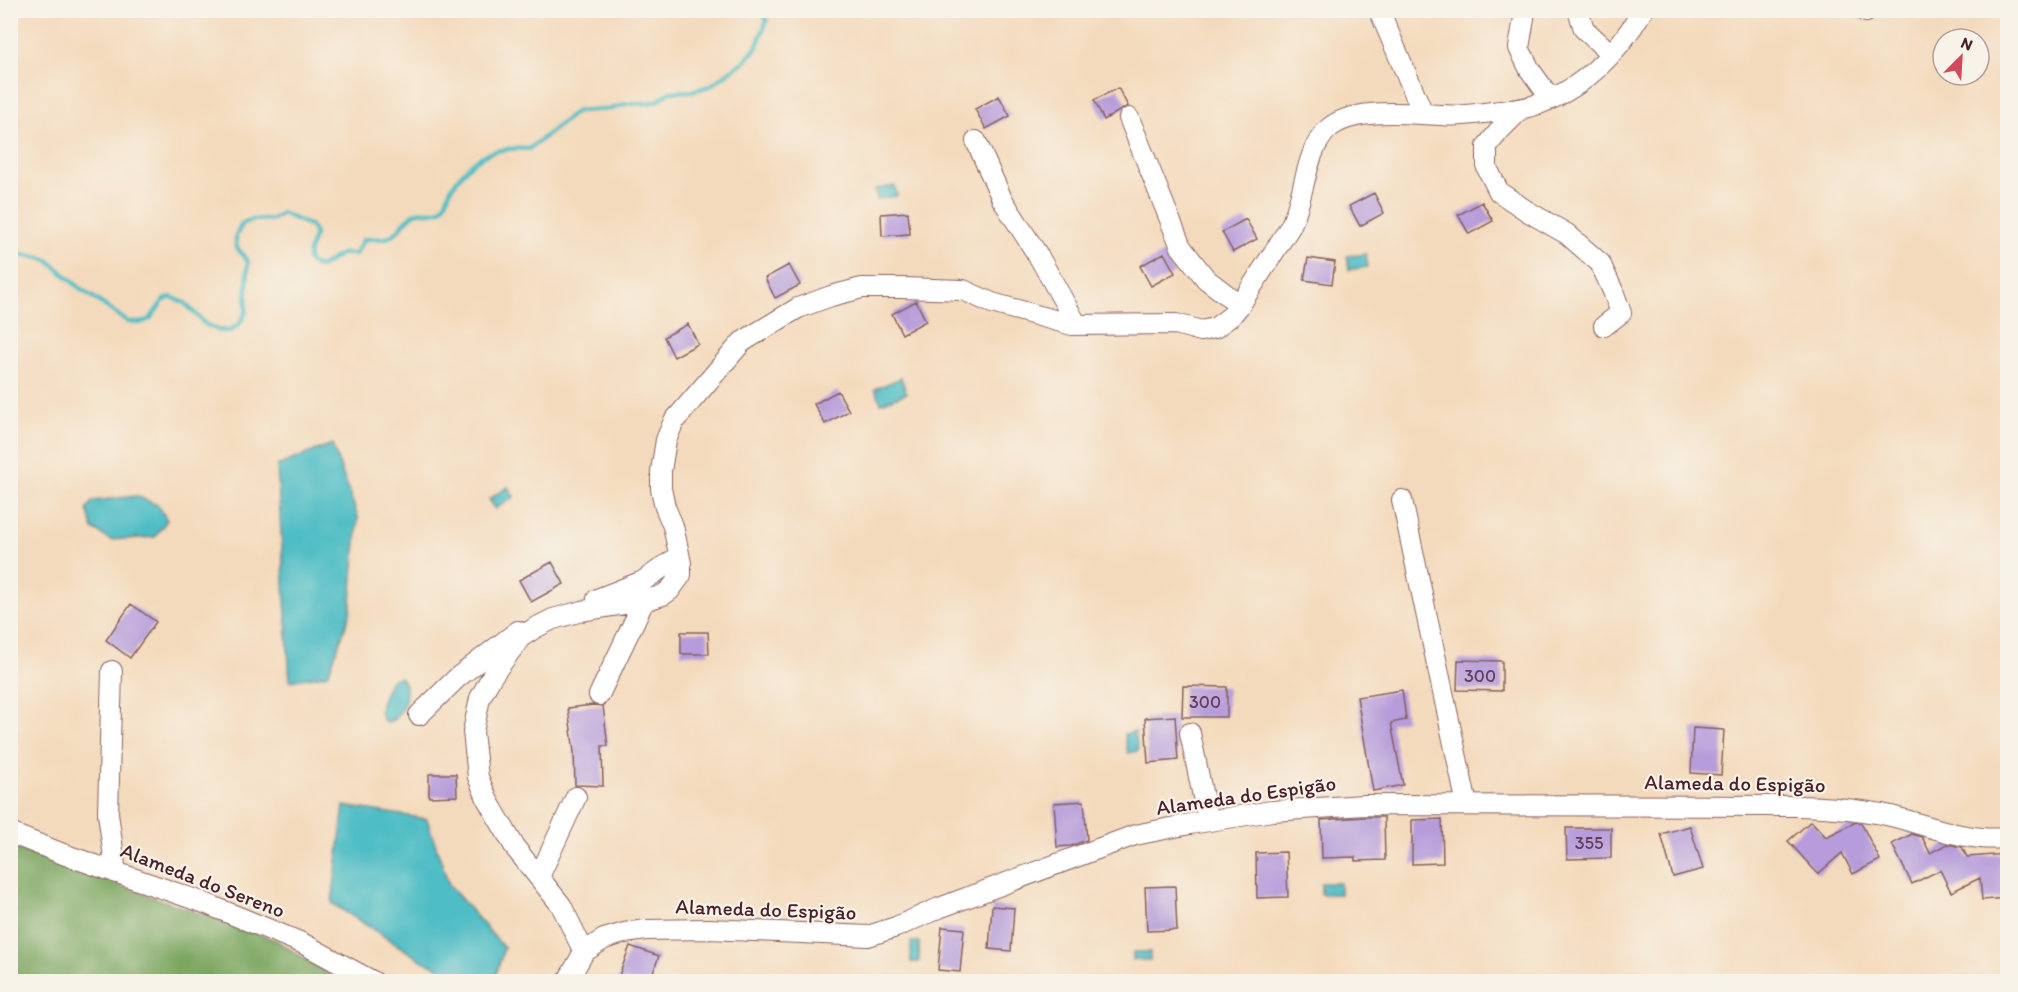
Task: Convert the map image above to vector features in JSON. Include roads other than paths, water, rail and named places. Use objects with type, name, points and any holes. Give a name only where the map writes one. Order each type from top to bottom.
[{"type":"street","points":[[1379,10],[1423,113]]},
{"type":"street","points":[[1578,10],[1584,30],[1611,54]]},
{"type":"street","points":[[567,981],[584,952],[561,905],[516,849],[488,801],[478,777],[473,732],[480,699],[492,675],[521,638],[535,628],[553,619],[582,611],[644,601],[663,595],[670,590],[681,575],[681,563],[673,526],[661,489],[661,471],[666,440],[674,421],[741,342],[798,308],[862,288],[963,290],[992,303],[1072,325],[1176,324],[1201,330],[1215,328],[1231,316],[1240,305],[1296,215],[1314,148],[1328,130],[1339,122],[1368,114],[1423,113],[1463,116],[1522,108],[1551,99],[1579,84],[1611,54],[1643,10]]},
{"type":"street","points":[[1524,18],[1519,48],[1530,70],[1551,99]]},
{"type":"street","points":[[1522,108],[1487,146],[1486,168],[1499,192],[1527,212],[1567,234],[1600,263],[1621,313],[1604,326]]},
{"type":"street","points":[[1129,118],[1181,247],[1206,279],[1240,305]]},
{"type":"street","points":[[976,141],[1002,199],[1039,257],[1077,325]]},
{"type":"street","points":[[1402,500],[1467,805]]},
{"type":"street","points":[[419,715],[458,677],[521,629],[552,610],[583,604],[643,581],[679,556]]},
{"type":"street","points":[[599,695],[644,601]]},
{"type":"street","points":[[112,671],[108,813],[116,873]]},
{"type":"street","points":[[1190,733],[1208,821]]},
{"type":"street","points":[[539,877],[576,797]]},
{"type":"street","name":"Alameda do Espigão","points":[[584,952],[604,939],[646,930],[709,929],[868,936],[1135,836],[1208,821],[1326,807],[1759,805],[1838,808],[1890,816],[1975,839],[2007,838]]},
{"type":"street","name":"Alameda do Sereno","points":[[10,833],[202,902],[302,944],[374,981]]},
{"type":"water","points":[[895,186],[897,196],[877,199],[875,189]]},
{"type":"water","points":[[1366,254],[1368,267],[1349,270],[1347,256]]},
{"type":"water","points":[[901,378],[907,393],[881,403],[875,389]]},
{"type":"water","points":[[332,444],[358,517],[350,614],[328,674],[290,681],[277,466]]},
{"type":"water","points":[[508,487],[514,497],[495,509],[489,499]]},
{"type":"water","points":[[136,496],[158,505],[167,520],[155,537],[110,540],[93,529],[87,509],[93,501]]},
{"type":"water","points":[[400,677],[406,696],[399,713],[387,723],[380,709],[391,680]]},
{"type":"water","points":[[1135,732],[1138,751],[1128,753],[1124,734]]},
{"type":"water","points":[[344,806],[427,819],[449,885],[504,948],[494,981],[470,981],[421,960],[332,903]]},
{"type":"water","points":[[1321,883],[1340,883],[1340,894],[1321,894]]},
{"type":"water","points":[[911,942],[919,942],[919,962],[911,962]]},
{"type":"water","points":[[1133,952],[1150,952],[1150,960],[1133,960]]},
{"type":"waterway","points":[[10,256],[27,255],[48,260],[81,289],[128,322],[140,323],[150,319],[163,301],[171,297],[185,303],[205,324],[218,330],[229,331],[239,325],[246,312],[248,262],[236,246],[236,236],[242,224],[250,220],[273,219],[282,213],[311,226],[315,234],[308,260],[313,265],[320,267],[336,256],[355,255],[363,240],[390,237],[414,214],[441,209],[451,189],[475,161],[504,149],[529,149],[577,111],[650,103],[670,92],[692,91],[710,86],[746,60],[756,48],[767,20],[758,10]]}]
